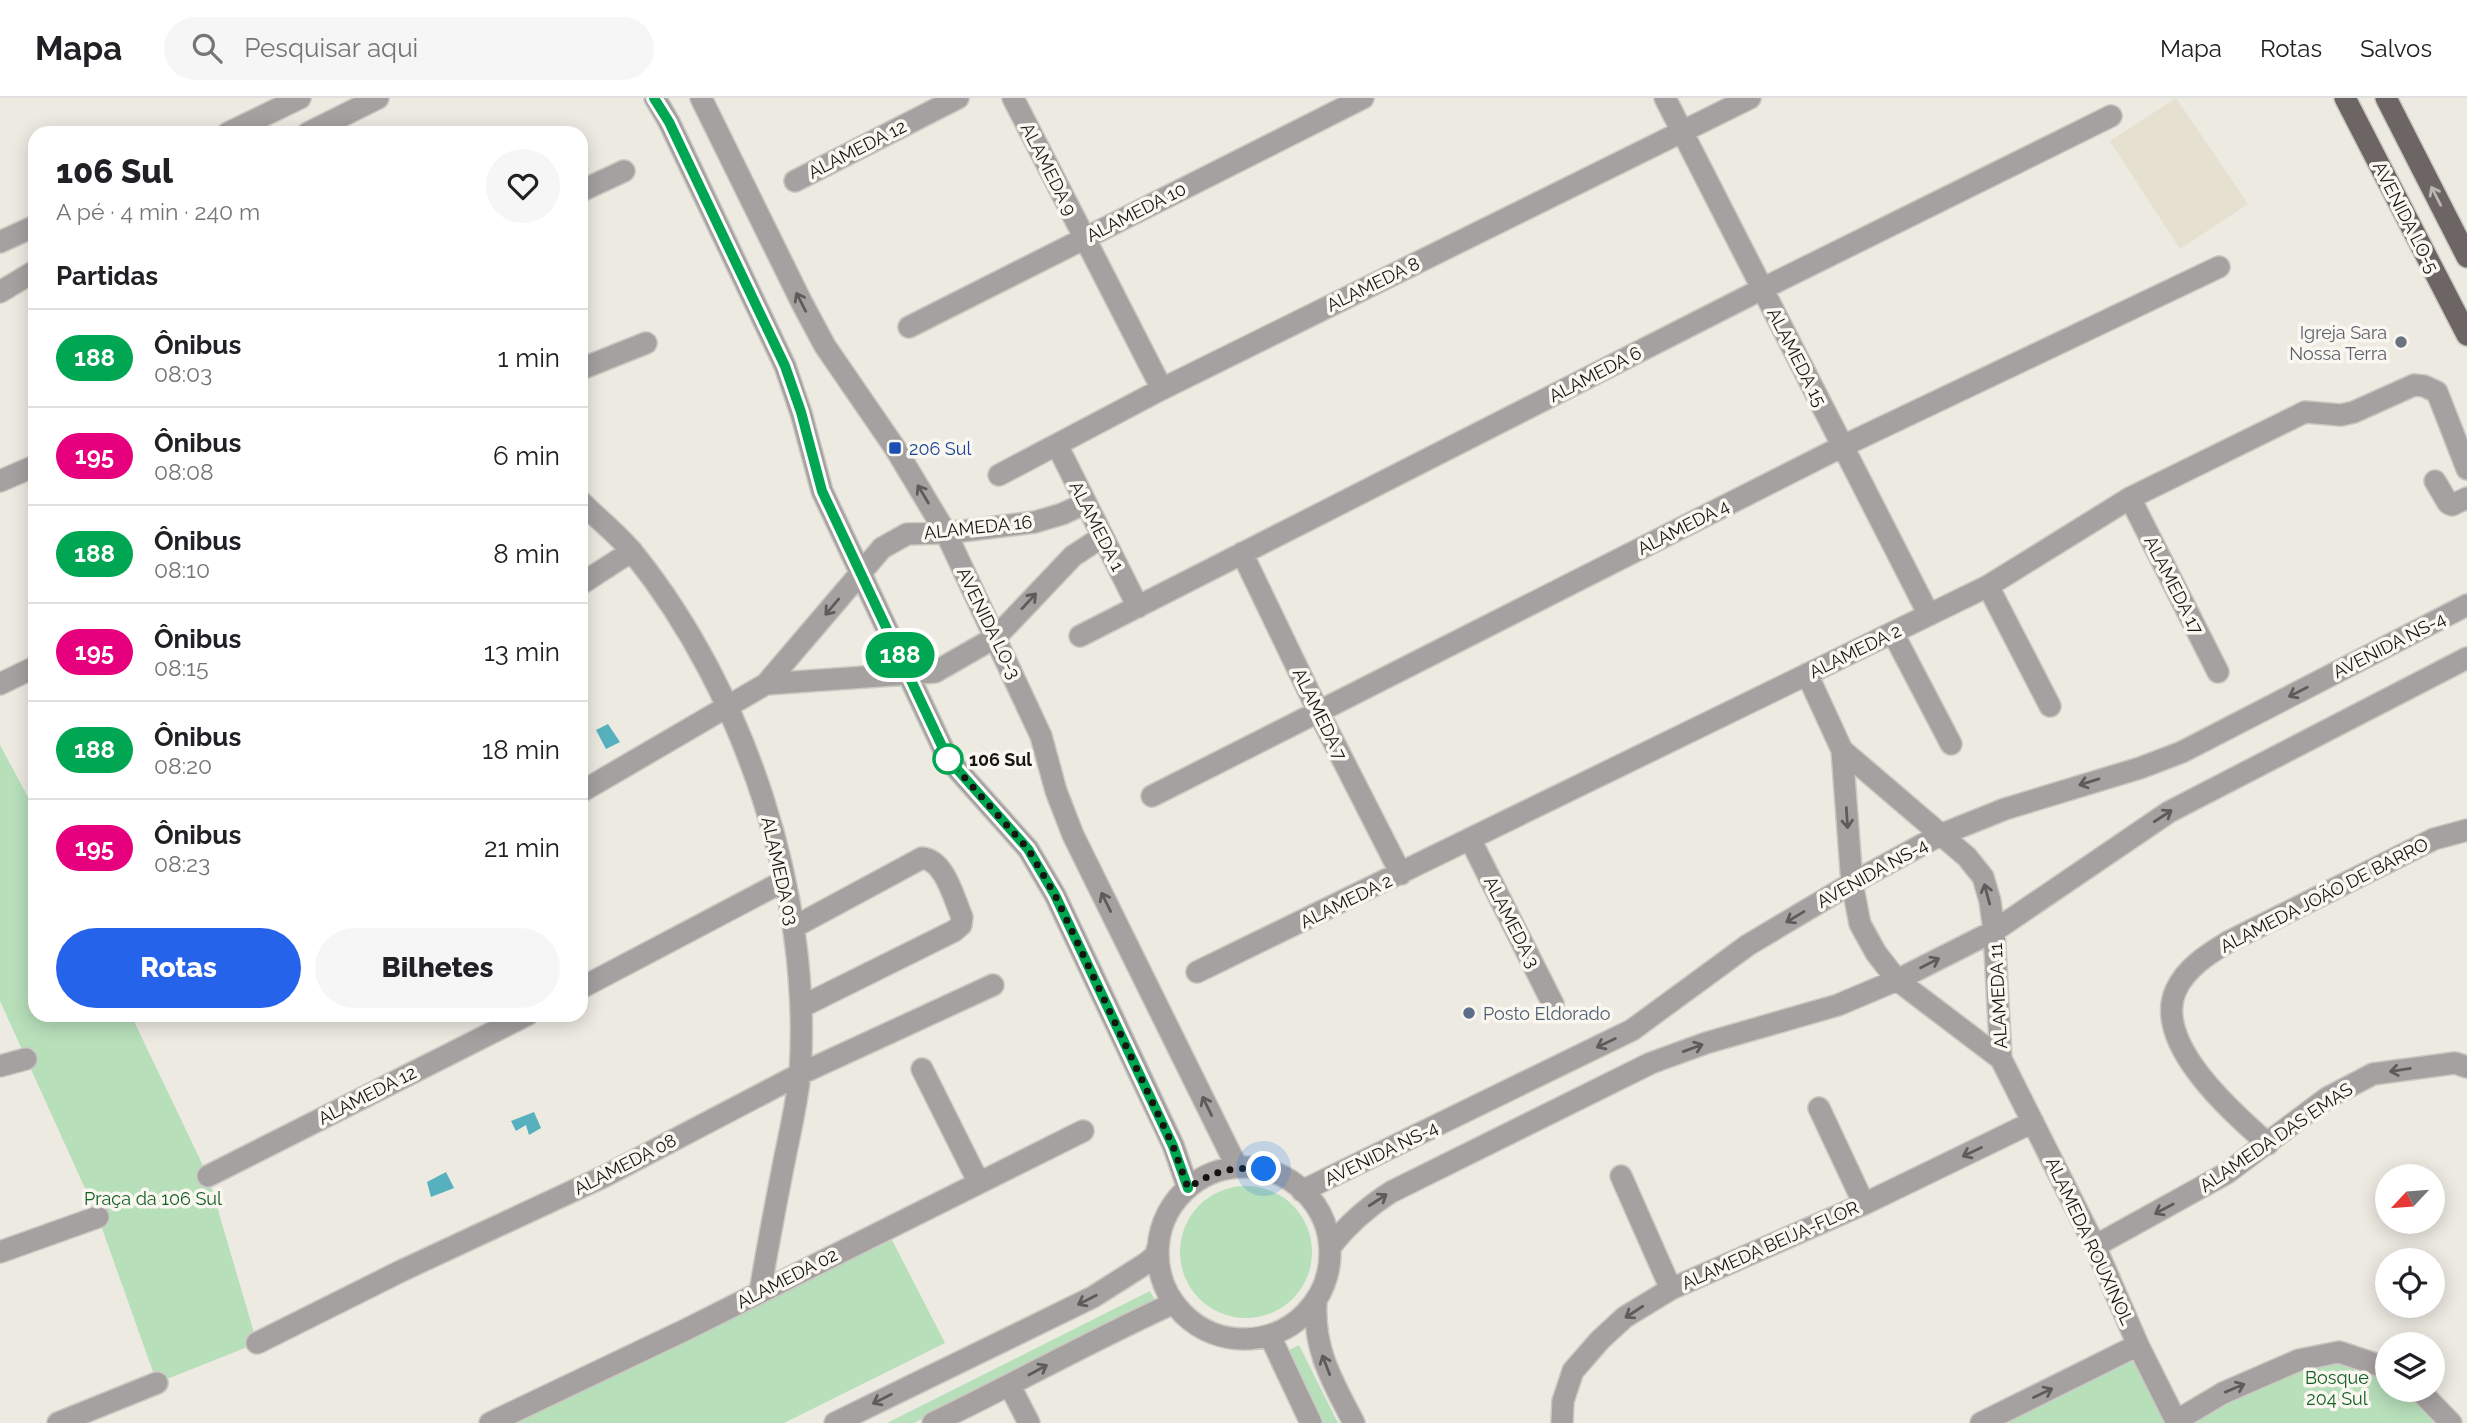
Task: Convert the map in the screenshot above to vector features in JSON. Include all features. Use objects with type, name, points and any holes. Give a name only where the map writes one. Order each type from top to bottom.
[{"type":"main road","name":"AVENIDA LO-5","points":[[2346,98],[2467,335]]},
{"type":"main road","name":"AVENIDA LO-5","points":[[2386,98],[2467,257]]},
{"type":"street","points":[[242,126],[300,98]]},
{"type":"street","points":[[323,126],[378,98]]},
{"type":"street","points":[[654,98],[669,122],[785,366],[801,412],[822,491],[948,759],[1028,849],[1055,895],[1173,1146],[1188,1188]]},
{"type":"street","name":"AVENIDA LO-3","points":[[701,98],[825,346],[895,448],[946,533],[1041,736],[1056,791],[1073,835],[1237,1167]]},
{"type":"street","name":"ALAMEDA 12","points":[[795,181],[958,98]]},
{"type":"street","name":"ALAMEDA 9","points":[[1013,98],[1162,388]]},
{"type":"street","name":"ALAMEDA 10","points":[[909,327],[1363,98]]},
{"type":"street","name":"ALAMEDA 15","points":[[1665,98],[1930,615]]},
{"type":"street","name":"ALAMEDA 8","points":[[999,475],[1162,388],[1750,98]]},
{"type":"street","name":"ALAMEDA 6","points":[[1080,636],[1762,289],[2111,116]]},
{"type":"street","points":[[588,188],[624,171]]},
{"type":"street","points":[[0,242],[28,229]]},
{"type":"street","name":"ALAMEDA 4","points":[[1152,796],[1843,446],[2219,267]]},
{"type":"street","points":[[0,292],[28,275]]},
{"type":"street","points":[[588,366],[646,343]]},
{"type":"street","name":"ALAMEDA 2","points":[[1197,972],[1988,586],[2130,498],[2305,412],[2341,415],[2354,412],[2414,385],[2424,386],[2437,392],[2467,469]]},
{"type":"street","name":"ALAMEDA 1","points":[[1057,445],[1138,607]]},
{"type":"street","points":[[0,481],[28,469]]},
{"type":"street","points":[[2435,481],[2448,503],[2452,505],[2467,498]]},
{"type":"street","name":"ALAMEDA 17","points":[[2130,498],[2218,672]]},
{"type":"street","name":"ALAMEDA 16","points":[[588,788],[766,684],[882,548],[907,534],[946,533],[1035,522],[1086,503]]},
{"type":"street","name":"ALAMEDA 03","points":[[588,509],[632,551],[666,595],[709,668],[758,784],[784,881],[794,927],[801,1007],[800,1074],[760,1292]]},
{"type":"street","name":"ALAMEDA 16","points":[[766,684],[935,672],[996,637],[1073,556],[1102,537]]},
{"type":"street","points":[[588,579],[632,551]]},
{"type":"street","name":"ALAMEDA 7","points":[[1242,553],[1401,874]]},
{"type":"street","points":[[1988,586],[2050,706]]},
{"type":"street","name":"AVENIDA NS-4","points":[[1302,1191],[1632,1030],[1748,945],[1940,835],[2005,809],[2140,768],[2182,752],[2467,605]]},
{"type":"street","points":[[1893,633],[1951,744]]},
{"type":"street","points":[[1330,1247],[1347,1225],[1391,1192],[1651,1063],[1706,1043],[1838,1005],[1897,980],[1994,931],[2169,812],[2467,658]]},
{"type":"street","points":[[0,684],[28,670]]},
{"type":"street","name":"ALAMEDA 11","points":[[1807,674],[1842,750],[1852,883],[1860,924],[1876,953],[1897,980],[2001,1059]]},
{"type":"street","name":"ALAMEDA 11","points":[[1842,750],[1967,857],[1983,877],[1994,931],[2001,1059]]},
{"type":"street","name":"ALAMEDA JOÃO DE BARRO","points":[[2268,1144],[2228,1108],[2203,1079],[2180,1042],[2171,1013],[2176,990],[2203,958],[2228,942],[2434,839],[2467,830]]},
{"type":"street","name":"ALAMEDA 3","points":[[1471,839],[1553,1004]]},
{"type":"street","points":[[794,927],[922,858],[931,859],[938,865],[962,917],[961,925],[954,931],[801,1007]]},
{"type":"street","points":[[588,984],[784,881]]},
{"type":"street","name":"ALAMEDA 08","points":[[257,1343],[401,1270],[605,1176],[800,1074],[993,985]]},
{"type":"street","name":"ALAMEDA 12","points":[[208,1176],[513,1022]]},
{"type":"street","points":[[0,1066],[26,1059]]},
{"type":"street","name":"ALAMEDA ROUXINOL","points":[[2001,1059],[2095,1246],[2138,1345],[2176,1422]]},
{"type":"street","name":"ALAMEDA DAS EMAS","points":[[2095,1246],[2197,1191],[2268,1144],[2327,1098],[2373,1074],[2455,1063],[2467,1067]]},
{"type":"street","points":[[922,1069],[979,1182]]},
{"type":"street","points":[[1819,1108],[1864,1204]]},
{"type":"street","name":"ALAMEDA BEIJA-FLOR","points":[[1562,1423],[1563,1401],[1573,1371],[1625,1317],[1671,1289],[1864,1204],[2034,1122]]},
{"type":"street","name":"ALAMEDA 02","points":[[490,1423],[1083,1131]]},
{"type":"street","points":[[835,1423],[1093,1297],[1145,1264],[1155,1256],[1161,1230],[1176,1200],[1188,1188],[1210,1174],[1237,1167],[1264,1169],[1289,1180],[1302,1191],[1324,1221],[1330,1247],[1328,1276],[1316,1302],[1297,1322],[1270,1336],[1245,1340],[1218,1336],[1194,1323],[1174,1303],[1161,1276],[1158,1247]]},
{"type":"street","points":[[1621,1176],[1671,1289]]},
{"type":"street","points":[[0,1252],[97,1217]]},
{"type":"street","points":[[1316,1302],[1314,1327],[1321,1352],[1354,1423]]},
{"type":"street","points":[[933,1423],[1010,1386],[1090,1342],[1174,1303]]},
{"type":"street","points":[[1270,1336],[1311,1423]]},
{"type":"street","points":[[1982,1423],[2138,1345]]},
{"type":"street","points":[[2176,1422],[2223,1393],[2299,1360],[2339,1352],[2375,1364]]},
{"type":"street","points":[[58,1423],[157,1383]]},
{"type":"street","points":[[1010,1386],[1029,1423]]},
{"type":"street","points":[[2431,1402],[2451,1423]]},
{"type":"shaded area","points":[[2176,98],[2248,204],[2180,249],[2110,141]]},
{"type":"green space","name":"Praça da 106 Sul","points":[[0,745],[28,797],[28,1022],[134,1022],[208,1176],[257,1343],[157,1383],[98,1217],[0,1001]]},
{"type":"green space","points":[[1246,1186],[1271,1191],[1292,1206],[1307,1227],[1312,1252],[1307,1277],[1292,1298],[1271,1313],[1246,1318],[1221,1313],[1200,1298],[1185,1277],[1180,1252],[1185,1227],[1200,1206],[1221,1191]]},
{"type":"green space","points":[[892,1240],[945,1343],[784,1423],[511,1423]]},
{"type":"green space","points":[[1150,1291],[1156,1302],[914,1423],[887,1423]]},
{"type":"green space","points":[[1299,1345],[1338,1423],[1323,1423],[1287,1351]]},
{"type":"green space","name":"Bosque 204 Sul","points":[[2138,1345],[2176,1420],[2339,1352],[2375,1364],[2375,1402],[2431,1402],[2451,1423],[1981,1423]]},
{"type":"water","points":[[608,724],[620,742],[606,749],[596,730]]},
{"type":"water","points":[[534,1112],[541,1128],[529,1135],[526,1125],[516,1131],[511,1121]]},
{"type":"water","points":[[446,1172],[454,1188],[431,1197],[427,1182]]},
{"type":"bus line","name":"188","points":[[654,98],[669,122],[785,366],[801,412],[822,491],[948,759],[1028,849],[1055,895],[1173,1146],[1188,1188]]},
{"type":"place","name":"Igreja Sara Nossa Terra","points":[[2401,342]]},
{"type":"place","name":"206 Sul","points":[[895,448]]},
{"type":"place","name":"106 Sul","points":[[948,759]]},
{"type":"place","name":"Posto Eldorado","points":[[1469,1013]]},
{"type":"route","points":[[948,759],[1028,849],[1055,895],[1173,1146],[1188,1188],[1210,1174],[1237,1167],[1264,1169]]}]
